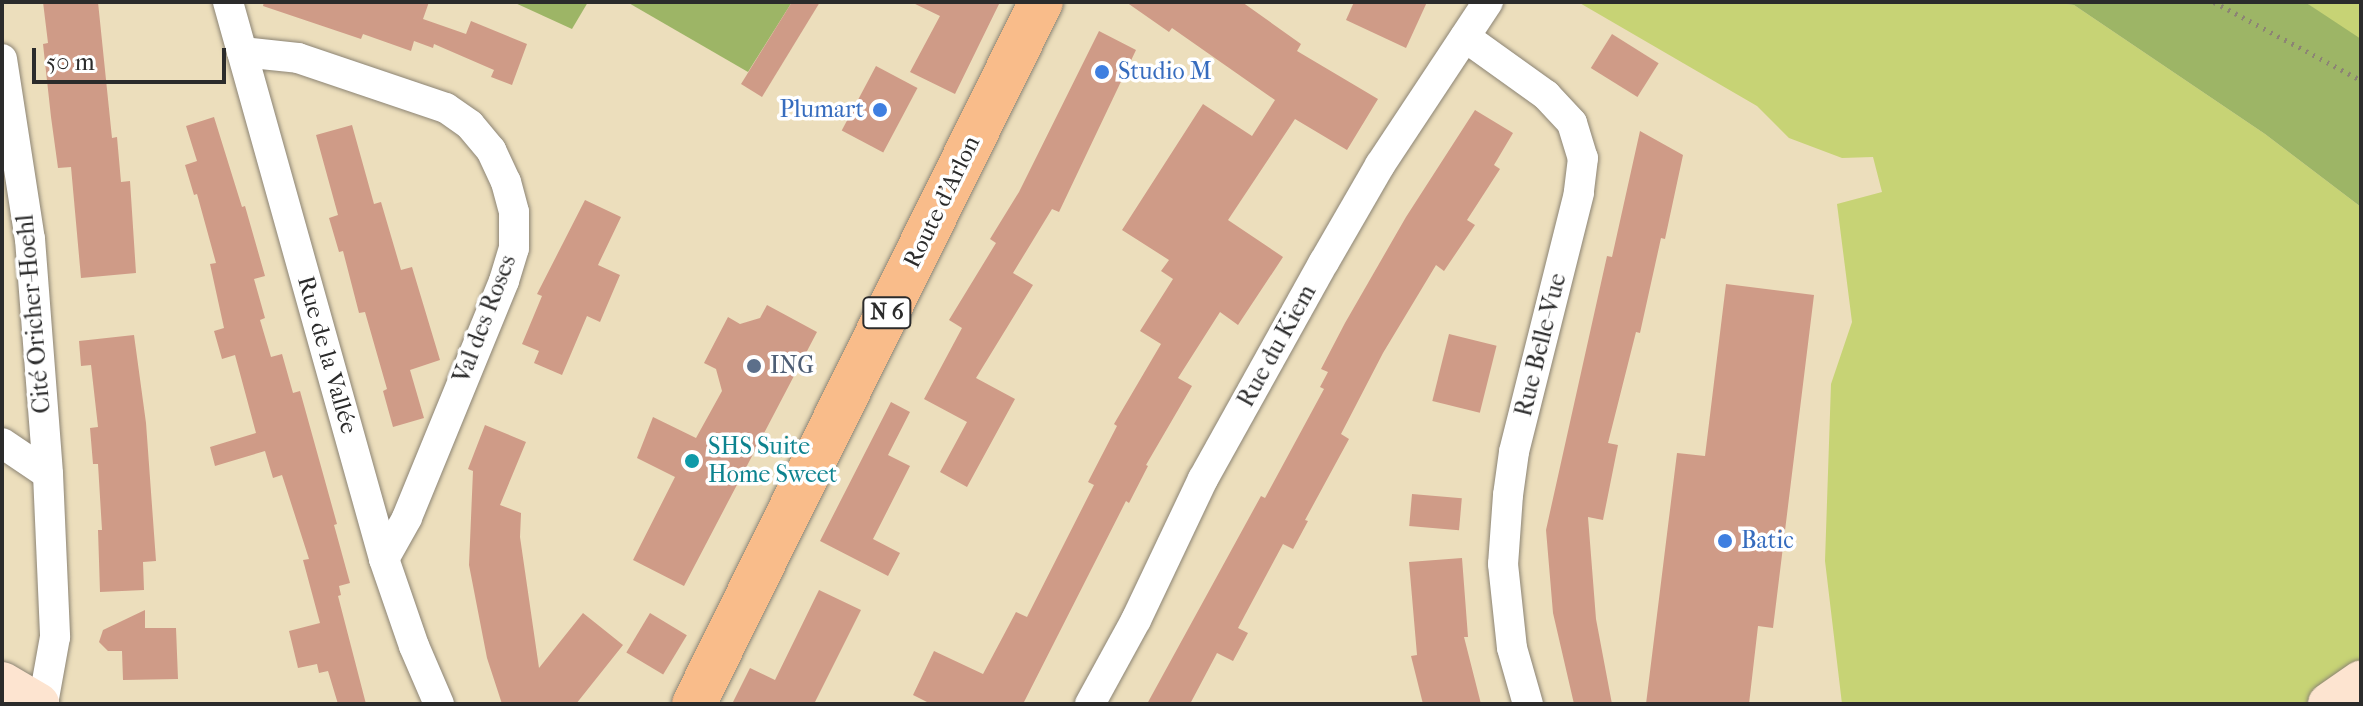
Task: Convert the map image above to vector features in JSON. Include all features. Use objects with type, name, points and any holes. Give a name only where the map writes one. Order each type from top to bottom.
[{"type":"main road","name":"Route d'Arlon","points":[[694,704],[1041,2]]},
{"type":"main road","points":[[2329,704],[2361,682]]},
{"type":"main road","points":[[2,683],[41,704]]},
{"type":"street","name":"Rue de la Vallée","points":[[228,2],[384,559],[414,646],[439,704]]},
{"type":"street","name":"Rue du Kiem","points":[[1090,704],[1136,620],[1203,479],[1324,262],[1380,165],[1488,2]]},
{"type":"street","name":"Rue Belle-Vue","points":[[1465,37],[1546,95],[1572,123],[1583,158],[1579,193],[1514,452],[1508,495],[1503,564],[1512,648],[1528,704]]},
{"type":"street","name":"Val des Roses","points":[[242,52],[298,58],[446,108],[470,125],[491,150],[506,182],[514,212],[514,248],[504,281],[407,518],[384,559]]},
{"type":"street","name":"Cité Oricher-Hoehl","points":[[2,59],[30,239],[48,474],[55,637],[41,704]]},
{"type":"street","points":[[2,443],[48,474]]},
{"type":"path","points":[[2214,2],[2361,80]]},
{"type":"green space","points":[[513,2],[588,2],[572,29]]},
{"type":"green space","points":[[627,2],[792,2],[748,72]]},
{"type":"green space","points":[[1578,2],[2051,2],[2074,5],[2265,134],[2361,207],[2361,666],[2304,704],[1842,704],[1825,561],[1831,384],[1852,322],[1837,204],[1882,192],[1873,157],[1842,158],[1789,138],[1757,106]]},
{"type":"green space","points":[[2051,2],[2305,2],[2361,39],[2361,207],[2265,134],[2074,5]]},
{"type":"green space","points":[[2305,2],[2361,2],[2361,39],[2357,39]]},
{"type":"building","points":[[43,2],[98,2],[112,138],[117,137],[121,182],[130,181],[136,273],[81,278],[71,167],[58,168],[43,44],[48,43]]},
{"type":"building","points":[[264,2],[429,2],[423,19],[466,34],[471,21],[527,44],[512,85],[491,77],[494,70],[434,44],[433,48],[414,41],[411,51],[363,34],[361,39],[263,6]]},
{"type":"building","points":[[792,2],[820,2],[762,97],[741,84]]},
{"type":"building","points":[[911,2],[1000,2],[955,94],[910,72],[940,16]]},
{"type":"building","points":[[1126,2],[1242,2],[1301,44],[1297,51],[1378,99],[1347,150],[1295,119],[1228,220],[1283,257],[1238,325],[1220,312],[1178,378],[1192,386],[1146,465],[1129,503],[1126,501],[1023,704],[931,704],[913,695],[934,651],[983,674],[1016,612],[1027,617],[1094,485],[1088,482],[1117,426],[1114,424],[1161,344],[1140,331],[1173,279],[1161,271],[1169,260],[1122,230],[1203,104],[1252,136],[1275,100],[1172,28],[1169,32]]},
{"type":"building","points":[[1354,2],[1427,2],[1406,48],[1346,20]]},
{"type":"building","points":[[1099,31],[1136,50],[1059,212],[1052,209],[1013,273],[1033,285],[976,378],[1015,399],[967,487],[940,472],[967,422],[924,399],[962,328],[949,320],[996,243],[990,239],[1019,192]]},
{"type":"building","points":[[1612,34],[1659,63],[1637,97],[1591,68]]},
{"type":"building","name":"Plumart","points":[[876,66],[917,88],[883,153],[842,130]]},
{"type":"building","points":[[1475,110],[1513,133],[1494,165],[1500,169],[1467,220],[1475,225],[1444,271],[1436,265],[1383,353],[1341,434],[1349,439],[1305,520],[1308,521],[1293,549],[1283,544],[1238,628],[1248,633],[1233,661],[1217,653],[1190,704],[1147,704],[1261,496],[1265,498],[1324,389],[1320,387],[1328,372],[1321,369],[1345,323],[1406,217]]},
{"type":"building","points":[[214,117],[265,276],[254,279],[265,318],[260,320],[271,357],[282,354],[293,393],[300,391],[337,524],[334,525],[350,583],[339,586],[341,595],[338,596],[366,704],[338,704],[328,671],[319,673],[317,664],[298,668],[289,631],[320,623],[303,560],[309,559],[282,475],[273,478],[265,451],[215,466],[210,447],[256,433],[235,355],[222,359],[214,331],[224,328],[210,264],[216,263],[197,194],[194,195],[185,165],[197,161],[186,126]]},
{"type":"building","points":[[352,125],[374,204],[381,202],[401,270],[412,267],[440,360],[410,370],[424,418],[393,427],[383,391],[387,389],[365,312],[359,313],[343,251],[339,252],[329,218],[338,215],[316,135]]},
{"type":"building","points":[[1640,131],[1683,155],[1665,239],[1661,238],[1640,333],[1636,332],[1608,443],[1618,445],[1603,520],[1588,517],[1596,619],[1612,704],[1574,704],[1553,613],[1546,530],[1607,256],[1612,257]]},
{"type":"building","points":[[585,200],[621,217],[598,265],[620,275],[600,322],[587,316],[562,375],[534,363],[539,351],[522,344],[542,296],[537,294]]},
{"type":"building","name":"Batic","points":[[1726,284],[1814,295],[1773,628],[1758,626],[1749,704],[1646,704],[1677,453],[1705,456]]},
{"type":"building","points":[[767,305],[817,332],[684,586],[633,560],[675,477],[637,458],[653,417],[696,438],[722,391],[716,369],[704,363],[728,317],[740,324],[760,318]]},
{"type":"building","points":[[1449,334],[1497,346],[1480,413],[1432,401]]},
{"type":"building","points":[[134,335],[146,423],[156,561],[143,562],[144,590],[100,592],[98,530],[102,530],[98,464],[93,464],[90,428],[98,427],[91,365],[81,366],[79,341]]},
{"type":"building","points":[[891,402],[910,412],[888,455],[910,466],[873,539],[900,553],[888,576],[820,541]]},
{"type":"building","points":[[485,425],[526,442],[500,505],[521,513],[520,537],[539,668],[583,613],[623,645],[576,704],[502,704],[487,658],[469,565],[473,471],[468,469]]},
{"type":"building","points":[[1412,494],[1462,498],[1459,530],[1409,526]]},
{"type":"building","points":[[1462,558],[1468,637],[1464,637],[1481,704],[1423,704],[1411,656],[1417,655],[1409,562]]},
{"type":"building","points":[[819,590],[861,610],[814,704],[732,704],[750,668],[775,680]]},
{"type":"building","points":[[145,610],[145,628],[176,628],[178,679],[123,680],[122,651],[108,651],[99,642],[103,630]]},
{"type":"building","points":[[650,613],[687,635],[663,675],[626,652]]},
{"type":"place","name":"Studio M","points":[[1102,72]]},
{"type":"place","name":"Plumart","points":[[880,110]]},
{"type":"place","name":"ING","points":[[754,366]]},
{"type":"place","name":"SHS Suite Home Sweet","points":[[692,461]]},
{"type":"place","name":"Batic","points":[[1725,541]]}]
